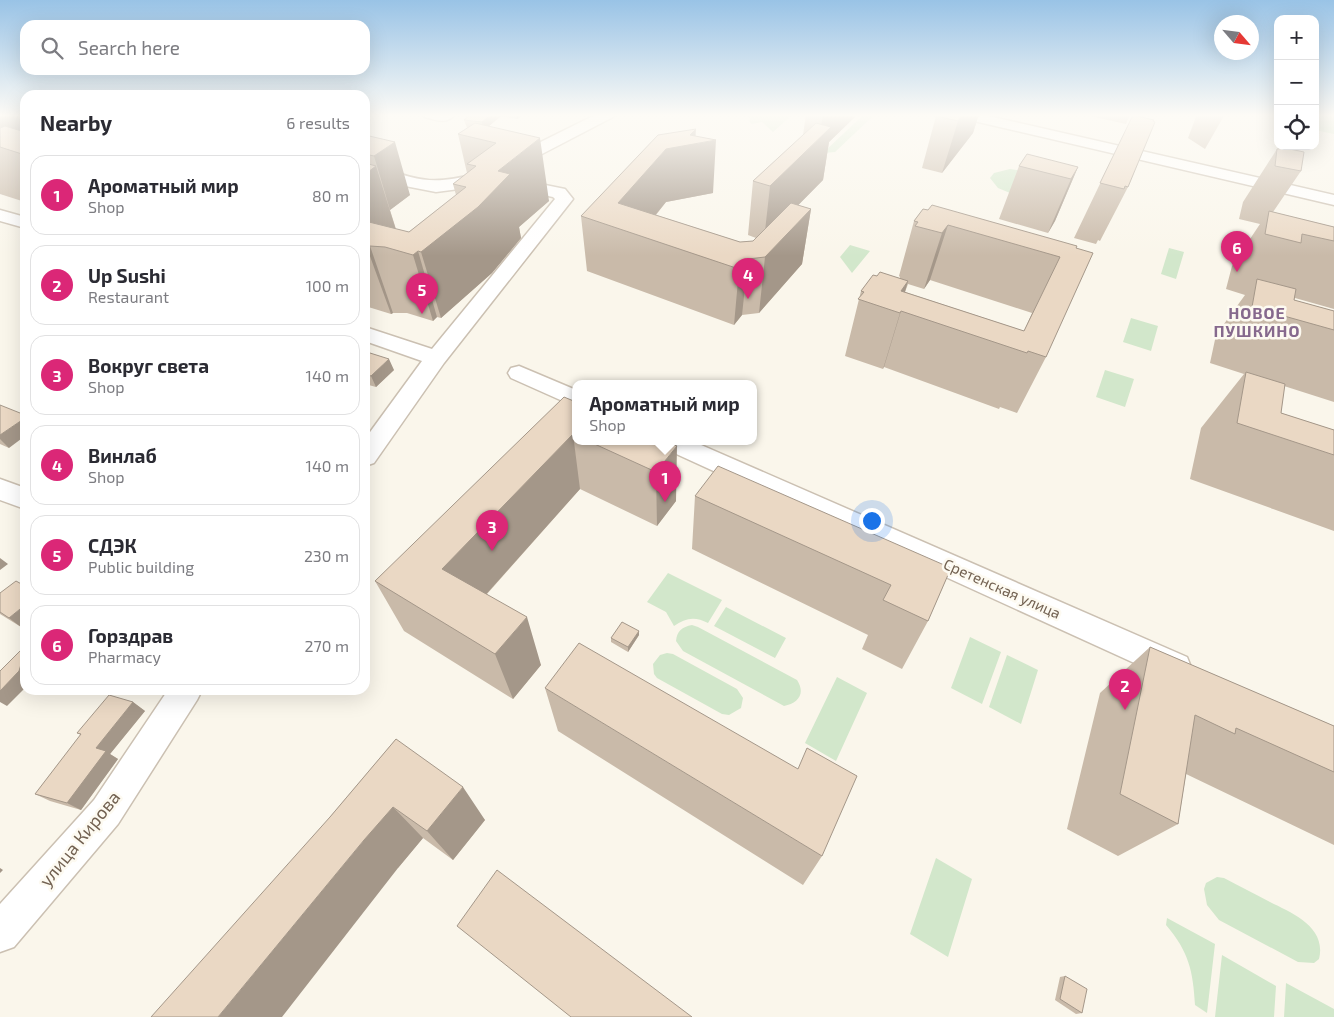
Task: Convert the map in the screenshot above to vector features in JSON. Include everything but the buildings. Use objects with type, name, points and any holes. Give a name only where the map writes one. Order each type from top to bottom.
[{"type":"street","points":[[370,167],[390,177],[436,187],[484,178],[516,161]]},
{"type":"street","points":[[1167,161],[1334,200]]},
{"type":"street","points":[[370,450],[436,358],[564,199],[559,193],[484,178]]},
{"type":"street","points":[[0,215],[20,221]]},
{"type":"street","points":[[370,336],[436,358]]},
{"type":"street","points":[[519,373],[572,397]]},
{"type":"street","name":"Сретенская улица","points":[[679,445],[1200,678]]},
{"type":"street","points":[[0,489],[20,497]]},
{"type":"street","name":"улица Кирова","points":[[0,933],[106,812],[183,695]]},
{"type":"green space","points":[[1010,169],[1023,171],[1010,193],[998,188],[990,178],[994,173]]},
{"type":"green space","points":[[850,245],[870,251],[852,273],[840,257]]},
{"type":"green space","points":[[1169,248],[1184,252],[1176,279],[1161,274]]},
{"type":"green space","points":[[1131,318],[1158,326],[1151,351],[1123,342]]},
{"type":"green space","points":[[1105,370],[1134,379],[1125,407],[1096,397]]},
{"type":"green space","points":[[668,573],[722,600],[708,623],[699,619],[690,619],[674,626],[666,612],[647,602]]},
{"type":"green space","points":[[726,607],[786,638],[775,658],[714,626]]},
{"type":"green space","points":[[692,625],[797,680],[800,685],[801,694],[797,700],[784,706],[683,651],[676,641],[679,632],[683,628]]},
{"type":"green space","points":[[970,637],[1001,652],[982,704],[951,688]]},
{"type":"green space","points":[[673,654],[737,689],[743,698],[741,708],[729,715],[722,714],[657,678],[654,674],[653,664],[660,655]]},
{"type":"green space","points":[[1007,655],[1038,670],[1021,724],[989,707]]},
{"type":"green space","points":[[837,677],[867,693],[836,761],[805,743]]},
{"type":"green space","points":[[936,858],[972,879],[948,957],[910,934]]},
{"type":"green space","points":[[1217,877],[1224,878],[1288,911],[1306,923],[1318,938],[1320,948],[1319,959],[1314,963],[1298,962],[1219,920],[1207,905],[1204,889],[1206,883]]},
{"type":"green space","points":[[1167,918],[1215,944],[1207,1013],[1195,1005],[1193,982],[1188,962],[1180,944],[1166,925]]},
{"type":"green space","points":[[1222,955],[1276,986],[1274,1017],[1215,1017]]},
{"type":"green space","points":[[1286,983],[1334,1009],[1334,1017],[1284,1017]]},
{"type":"place","name":"Горздрав","points":[[1237,272]]},
{"type":"place","name":"Винлаб","points":[[748,299]]},
{"type":"place","name":"СДЭК","points":[[422,314]]},
{"type":"place","name":"Ароматный мир","points":[[665,502]]},
{"type":"place","name":"Вокруг света","points":[[492,551]]},
{"type":"place","name":"Up Sushi","points":[[1125,710]]},
{"type":"district","name":"НОВОЕ ПУШКИНО","points":[[1257,322]]}]
